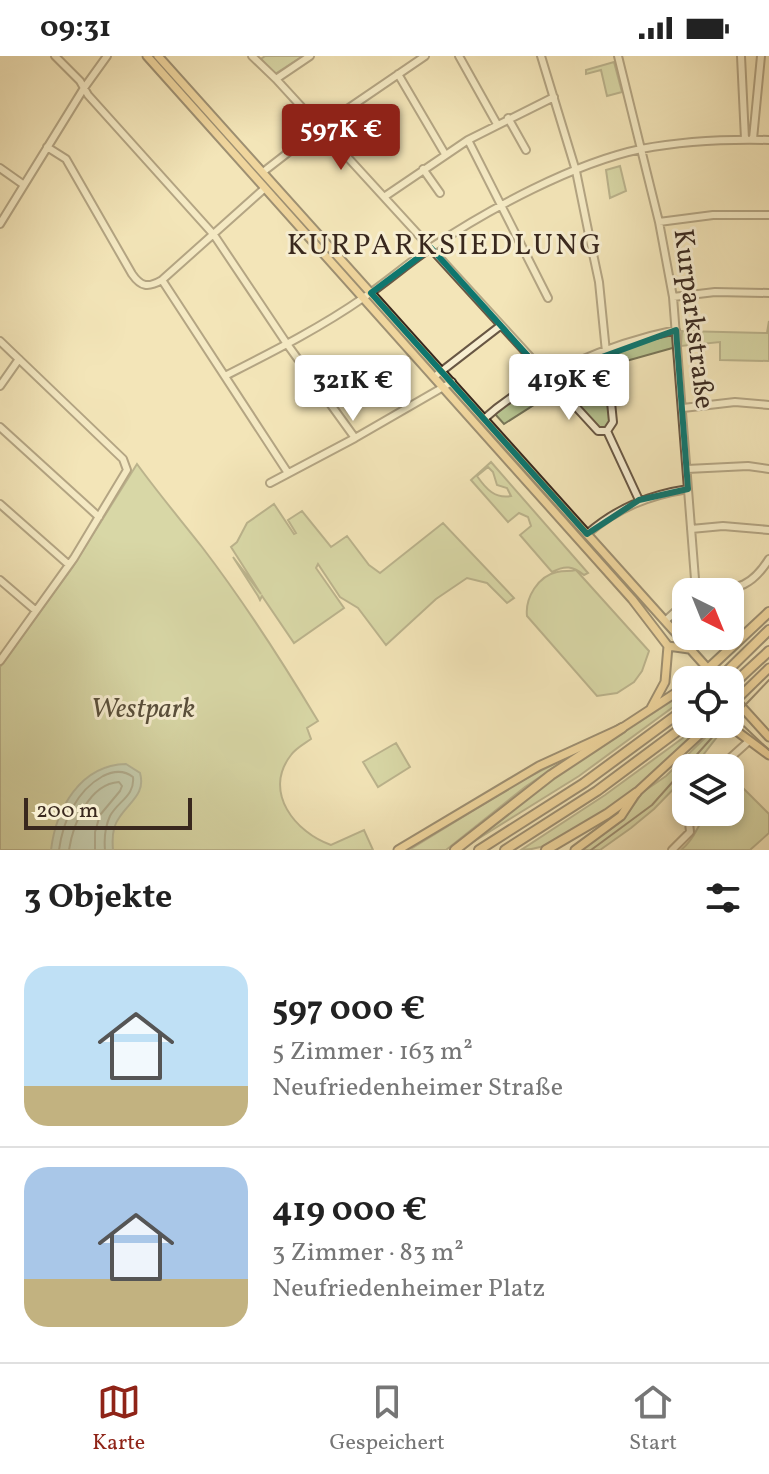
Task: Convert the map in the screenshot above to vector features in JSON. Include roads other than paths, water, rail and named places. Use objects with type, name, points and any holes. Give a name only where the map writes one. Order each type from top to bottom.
[{"type":"highway","points":[[714,666],[769,612]]},
{"type":"highway","points":[[732,666],[769,630]]},
{"type":"highway","points":[[744,674],[769,651]]},
{"type":"highway","points":[[479,850],[584,783],[672,718]]},
{"type":"highway","points":[[455,850],[551,775],[622,728]]},
{"type":"highway","points":[[505,850],[597,791],[672,735]]},
{"type":"highway","points":[[546,850],[636,793]]},
{"type":"main road","points":[[147,56],[438,374],[452,382],[672,629]]},
{"type":"main road","points":[[158,56],[263,172],[367,295]]},
{"type":"main road","points":[[438,374],[444,388],[632,599],[668,646],[665,682],[648,711]]},
{"type":"main road","points":[[668,646],[672,647]]},
{"type":"main road","points":[[690,650],[704,666]]},
{"type":"main road","points":[[744,689],[769,668]]},
{"type":"main road","points":[[398,850],[539,766],[622,728],[672,695]]},
{"type":"main road","points":[[744,711],[769,737]]},
{"type":"main road","points":[[744,737],[769,755]]},
{"type":"main road","points":[[575,850],[621,816],[636,793],[696,738]]},
{"type":"street","points":[[55,56],[214,235],[355,438]]},
{"type":"street","points":[[0,224],[107,56]]},
{"type":"street","points":[[276,79],[310,56]]},
{"type":"street","points":[[263,172],[321,127],[425,56]]},
{"type":"street","points":[[459,56],[497,124]]},
{"type":"street","points":[[541,56],[576,171],[599,282],[613,422],[607,431]]},
{"type":"street","name":"Kurparkstraße","points":[[618,56],[659,222],[673,297],[696,578]]},
{"type":"street","points":[[741,56],[749,139]]},
{"type":"street","points":[[749,139],[761,56]]},
{"type":"street","points":[[255,57],[547,377],[598,431],[607,431]]},
{"type":"street","points":[[398,74],[445,154]]},
{"type":"street","points":[[384,197],[468,140],[554,97]]},
{"type":"street","points":[[508,118],[526,150]]},
{"type":"street","points":[[225,376],[287,344],[367,295],[431,248],[501,205],[576,171],[642,149],[749,139],[769,140]]},
{"type":"street","points":[[468,140],[548,298]]},
{"type":"street","points":[[47,147],[66,159],[138,283],[148,286],[162,280],[265,188]]},
{"type":"street","points":[[0,168],[24,185]]},
{"type":"street","points":[[423,169],[440,193]]},
{"type":"street","points":[[659,222],[713,215],[769,215]]},
{"type":"street","points":[[162,280],[288,473]]},
{"type":"street","points":[[673,297],[715,292],[769,293]]},
{"type":"street","points":[[438,374],[500,326]]},
{"type":"street","points":[[484,419],[506,401],[547,377],[645,336],[676,330]]},
{"type":"street","points":[[0,341],[126,463],[127,470],[68,564],[1,657]]},
{"type":"street","points":[[0,386],[19,359]]},
{"type":"street","points":[[270,483],[452,382]]},
{"type":"street","points":[[683,408],[735,402],[769,405]]},
{"type":"street","points":[[0,427],[99,517]]},
{"type":"street","points":[[607,431],[639,500]]},
{"type":"street","points":[[687,469],[748,466],[769,469]]},
{"type":"street","points":[[587,534],[613,514],[639,500],[688,489]]},
{"type":"street","points":[[0,504],[68,564]]},
{"type":"street","points":[[691,529],[723,526],[769,530]]},
{"type":"street","points":[[744,586],[749,584],[769,559]]},
{"type":"street","points":[[0,580],[35,610]]},
{"type":"street","points":[[665,621],[672,615]]},
{"type":"street","points":[[735,754],[749,741]]},
{"type":"street","points":[[672,850],[691,830],[690,826]]},
{"type":"water","points":[[126,764],[140,773],[141,787],[115,825],[113,850],[51,850],[58,819],[73,792],[96,772]]},
{"type":"tram line","points":[[744,706],[769,680]]},
{"type":"tram line","points":[[744,726],[769,750]]},
{"type":"tram line","points":[[591,850],[652,805],[712,738]]},
{"type":"district","name":"KURPARKSIEDLUNG","points":[[445,246]]},
{"type":"park label","name":"Westpark","points":[[143,709]]}]
